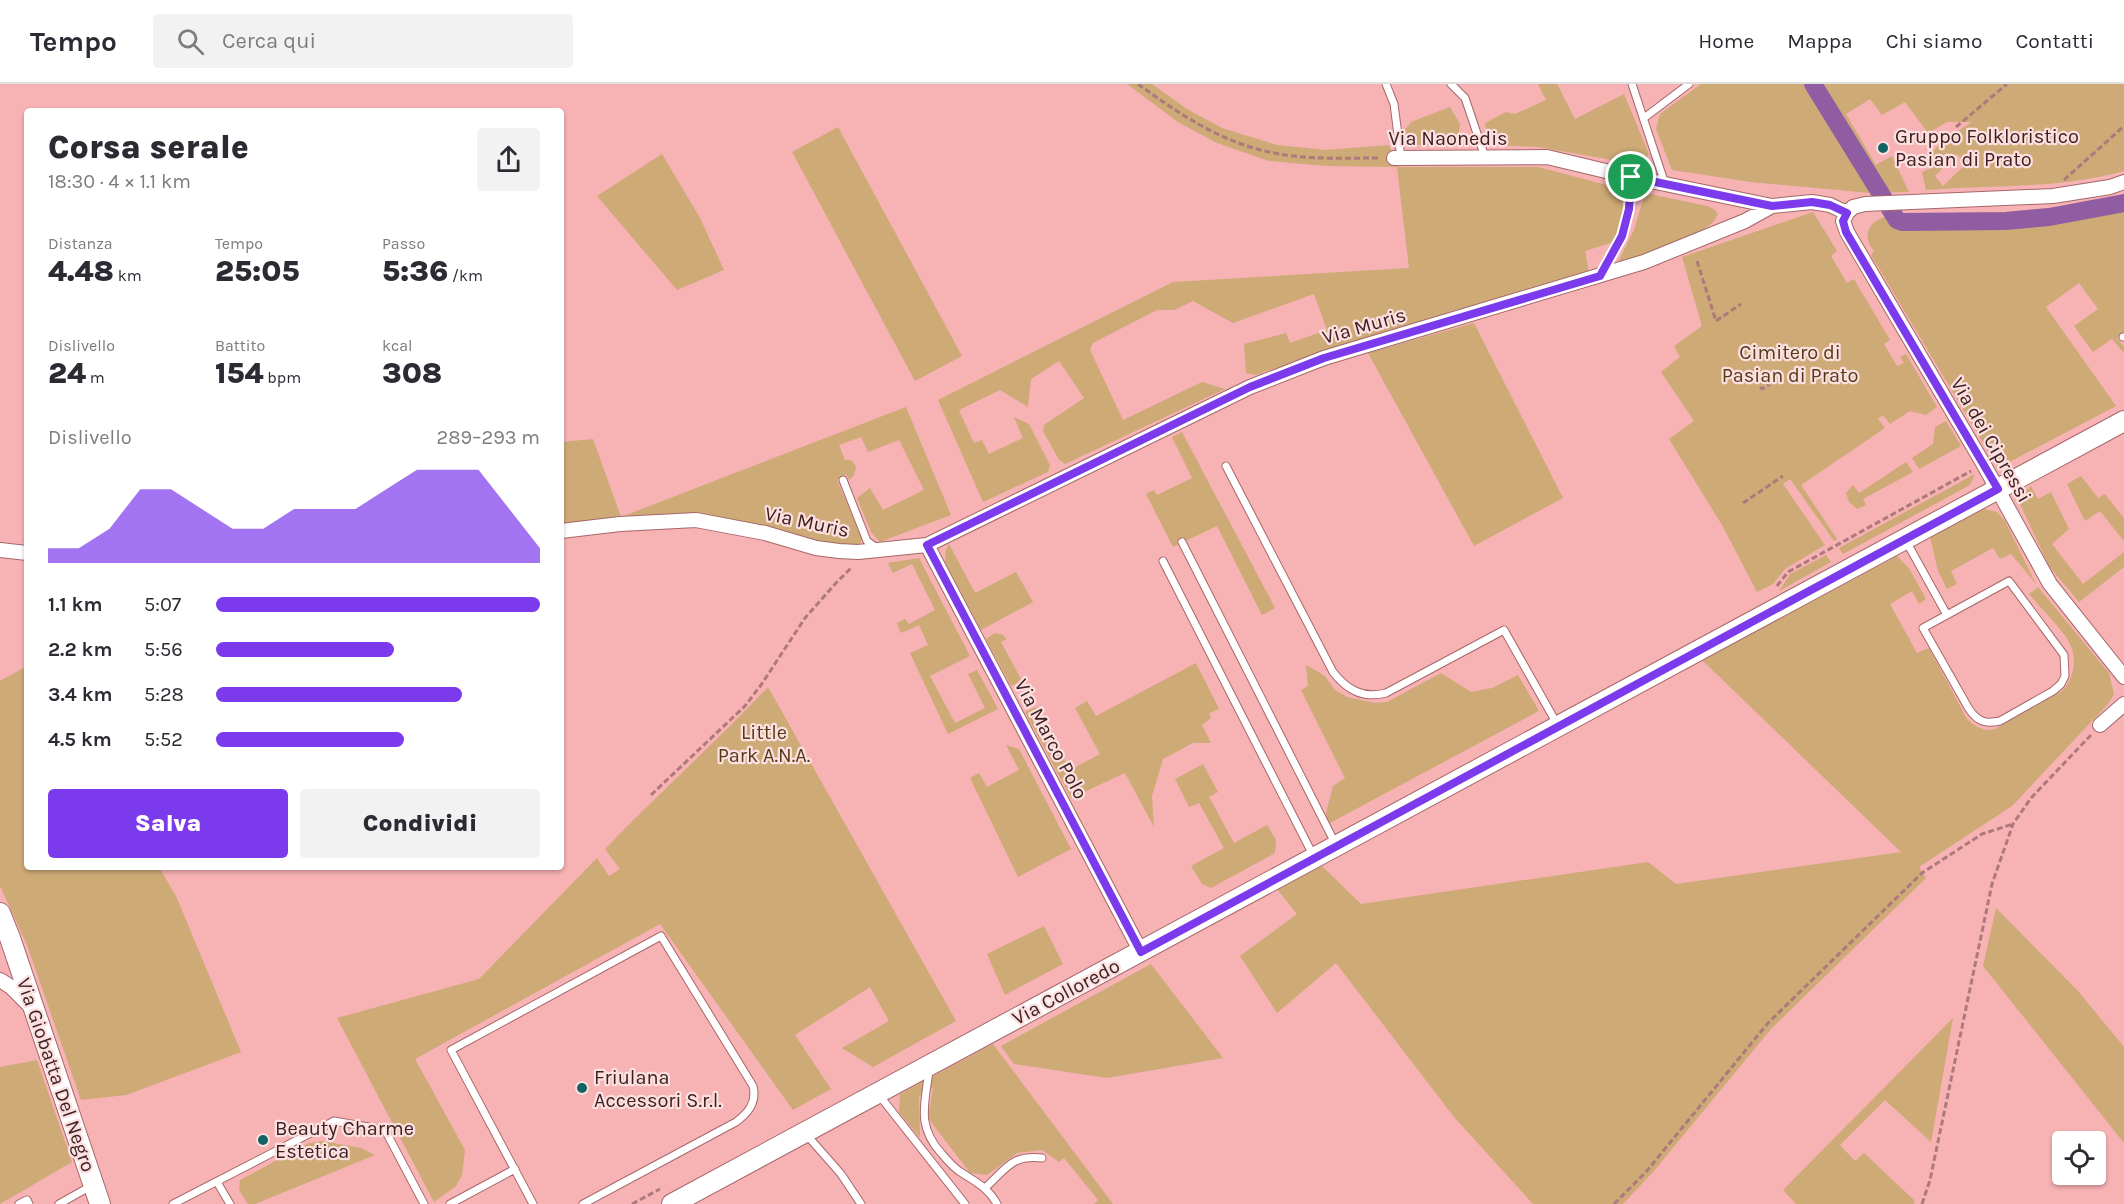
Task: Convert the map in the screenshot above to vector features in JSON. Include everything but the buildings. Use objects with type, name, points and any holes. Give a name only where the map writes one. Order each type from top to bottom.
[{"type":"main road","name":"Via Colloredo","points":[[672,1204],[2124,421]]},
{"type":"main road","name":"Via Giobatta Del Negro","points":[[0,913],[6,944],[34,1010],[100,1204]]},
{"type":"street","name":"Via Naonedis","points":[[1397,158],[1547,156],[1631,177],[1772,206]]},
{"type":"street","points":[[1847,213],[1853,207],[1865,204],[2053,196],[2110,187],[2124,182]]},
{"type":"street","name":"Via Muris","points":[[564,531],[621,524],[696,520],[765,533],[816,548],[839,552],[927,545],[1250,387],[1324,358],[1600,276],[1685,247],[1772,206],[1812,202],[1830,205],[1847,213]]},
{"type":"street","name":"Via dei Cipressi","points":[[1847,213],[1843,221],[1846,232],[1998,489],[2050,584],[2124,677]]},
{"type":"street","name":"Via Marco Polo","points":[[927,545],[1141,952]]},
{"type":"street","points":[[0,550],[24,553]]},
{"type":"street","points":[[2100,725],[2122,709]]},
{"type":"street","points":[[0,980],[11,987],[34,1010]]},
{"type":"lane","points":[[1386,84],[1394,104],[1397,158]]},
{"type":"lane","points":[[1451,84],[1465,98],[1485,157]]},
{"type":"lane","points":[[1632,84],[1665,184]]},
{"type":"lane","points":[[1644,118],[1689,84]]},
{"type":"lane","points":[[1226,466],[1333,672],[1345,685],[1367,695],[1386,693],[1504,630],[1558,726]]},
{"type":"lane","points":[[843,480],[867,541],[878,549]]},
{"type":"lane","points":[[1905,539],[1947,615]]},
{"type":"lane","points":[[1182,542],[1336,846]]},
{"type":"lane","points":[[1163,561],[1315,857]]},
{"type":"lane","points":[[2009,581],[2064,655],[2065,675],[2061,684],[2053,691],[2000,721],[1981,722],[1969,709],[1923,628],[1947,615],[2009,581]]},
{"type":"lane","points":[[533,1204],[451,1050],[661,936],[753,1086],[755,1094],[753,1104],[745,1115],[735,1122],[583,1204]]},
{"type":"lane","points":[[929,1066],[923,1115],[924,1126],[935,1146],[956,1169],[986,1187],[997,1204]]},
{"type":"lane","points":[[878,1093],[965,1204]]},
{"type":"lane","points":[[173,1204],[334,1121],[385,1130],[424,1204]]},
{"type":"lane","points":[[804,1133],[841,1174],[861,1204]]},
{"type":"lane","points":[[986,1187],[1013,1161],[1026,1157],[1042,1158]]},
{"type":"lane","points":[[450,1204],[515,1169]]},
{"type":"lane","points":[[217,1182],[230,1204]]},
{"type":"lane","points":[[59,1204],[93,1185]]},
{"type":"lane","points":[[19,1204],[27,1200],[29,1204]]},
{"type":"path","name":"Via Naonedis","points":[[1138,84],[1182,116],[1254,148],[1298,156],[1397,158]]},
{"type":"path","points":[[1956,127],[2007,84]]},
{"type":"path","points":[[2053,196],[2067,175],[2124,126]]},
{"type":"path","points":[[1600,276],[1622,236],[1629,209],[1631,177]]},
{"type":"path","points":[[1697,261],[1716,321],[1741,304]]},
{"type":"path","points":[[1760,387],[1762,389],[1770,384]]},
{"type":"path","points":[[1743,503],[1783,476]]},
{"type":"path","points":[[651,795],[745,706],[806,618],[836,583],[858,562],[878,549]]},
{"type":"path","points":[[1922,1204],[1932,1169],[1992,884],[2013,824],[2031,798],[2100,725]]},
{"type":"path","points":[[1614,1204],[1646,1172],[1768,1023],[1922,873],[1982,834],[2013,824]]},
{"type":"green space","points":[[1127,84],[1152,84],[1187,109],[1222,128],[1277,145],[1326,150],[1389,145],[1398,167],[1538,167],[1618,188],[1624,210],[1614,242],[1585,251],[1589,272],[1380,334],[1256,375],[1246,373],[1244,344],[1286,333],[1290,343],[1327,330],[1314,294],[1233,323],[1193,301],[1174,310],[1157,310],[1093,343],[1090,350],[1123,420],[1202,382],[1225,389],[1065,464],[1059,460],[1043,431],[1044,425],[1084,398],[1059,361],[1031,379],[1028,407],[1000,390],[959,410],[974,443],[982,440],[989,454],[1023,438],[1014,417],[1029,424],[1050,465],[1048,472],[983,502],[938,400],[1173,282],[1409,268],[1397,167],[1326,166],[1269,161],[1217,143],[1178,122]]},
{"type":"green space","points":[[1538,84],[1557,84],[1575,119],[1624,94],[1649,154],[1641,165],[1538,147],[1497,145],[1487,135],[1485,123],[1506,112],[1515,114],[1546,100]]},
{"type":"green space","points":[[1701,84],[2124,84],[2124,171],[2051,184],[1926,190],[1922,172],[1931,168],[1933,151],[1943,141],[1972,122],[1947,122],[1928,133],[1905,102],[1882,115],[1870,99],[1846,114],[1876,165],[1892,156],[1909,192],[1870,193],[1751,182],[1672,170],[1656,129],[1660,114]],"holes":[[[1957,154],[1966,164],[1943,186],[1935,176]]]},
{"type":"green space","points":[[1450,107],[1460,124],[1457,145],[1408,145],[1405,130],[1411,122]]},
{"type":"green space","points":[[838,127],[962,356],[915,381],[792,152]]},
{"type":"green space","points":[[662,154],[700,218],[724,270],[677,290],[597,196]]},
{"type":"green space","points":[[1645,193],[1707,206],[1718,214],[1713,222],[1689,238],[1657,251],[1618,262],[1634,230]]},
{"type":"green space","points":[[2124,196],[2124,210],[2121,211],[2124,214],[2124,333],[2117,338],[2124,347],[2124,353],[2112,339],[2093,352],[2074,326],[2098,309],[2079,283],[2046,307],[2116,406],[1998,468],[1871,255],[1874,251],[1868,240],[1869,229],[1876,221],[1888,216],[2036,210]]},
{"type":"green space","name":"Cimitero di Pasian di Prato","points":[[1813,212],[1837,251],[1831,256],[1847,283],[1854,279],[1890,340],[1884,344],[1897,366],[1904,363],[1900,357],[1906,354],[1937,407],[1926,415],[1910,411],[1890,424],[1883,415],[1878,419],[1885,428],[1801,485],[1837,539],[1834,541],[1790,479],[1783,484],[1825,545],[1785,569],[1773,584],[1757,592],[1722,525],[1669,439],[1694,421],[1661,372],[1680,357],[1674,346],[1702,326],[1682,257]]},
{"type":"green space","points":[[1474,323],[1563,498],[1474,546],[1368,353]]},
{"type":"green space","points":[[906,407],[951,515],[880,542],[871,532],[857,498],[870,488],[883,510],[924,490],[899,440],[868,452],[861,437],[839,445],[845,460],[851,460],[856,466],[854,475],[849,480],[846,474],[837,480],[862,539],[859,547],[834,546],[718,518],[620,517],[564,524],[564,442],[593,439],[621,517]]},
{"type":"green space","points":[[1946,421],[1961,446],[1919,469],[1912,458],[1933,444],[1935,427]]},
{"type":"green space","points":[[1182,432],[1275,608],[1262,615],[1217,526],[1173,547],[1146,494],[1154,490],[1157,495],[1192,478],[1172,437]]},
{"type":"green space","points":[[1906,462],[1913,472],[1863,499],[1866,505],[1857,509],[1849,502],[1846,493],[1853,485],[1859,493]]},
{"type":"green space","points":[[1975,474],[1970,485],[1843,554],[1839,548]]},
{"type":"green space","points":[[2081,476],[2098,498],[2105,494],[2124,518],[2124,541],[2100,511],[2085,521],[2067,484]]},
{"type":"green space","points":[[2031,486],[2038,499],[2051,492],[2069,529],[2052,544],[2083,584],[2124,552],[2124,567],[2079,602],[2049,566],[2020,504],[2021,496]]},
{"type":"green space","points":[[1984,509],[1997,512],[2005,521],[2036,584],[2011,554],[2000,559],[1993,548],[1951,571],[1957,584],[1947,589],[1938,571],[1930,537]]},
{"type":"green space","points":[[949,544],[975,593],[1016,572],[1033,602],[981,630],[945,562]]},
{"type":"green space","points":[[1826,555],[1831,562],[1779,591],[1790,574]]},
{"type":"green space","points":[[1897,556],[1909,568],[1926,599],[1919,604],[1912,591],[1890,604],[1917,653],[1929,648],[1967,719],[1977,726],[1987,730],[1995,729],[2062,691],[2072,675],[2074,661],[2069,642],[2029,594],[2038,587],[2109,673],[2114,694],[2108,704],[2012,806],[1919,867],[1926,878],[1771,1029],[1653,1172],[1623,1204],[1533,1204],[1454,1117],[1336,963],[1277,1013],[1240,956],[1297,914],[1277,889],[1322,866],[1361,904],[1648,862],[1676,884],[1901,852],[1702,660]]},
{"type":"green space","points":[[919,558],[970,656],[930,676],[955,723],[985,708],[968,674],[977,670],[998,709],[948,734],[910,653],[928,645],[919,625],[901,633],[897,623],[905,619],[909,624],[935,610],[912,564],[893,573],[888,563]]},
{"type":"green space","points":[[995,633],[1007,639],[1001,642],[1022,681],[1011,686],[986,639]]},
{"type":"green space","points":[[1196,663],[1219,709],[1209,713],[1211,718],[1202,725],[1211,743],[1193,743],[1163,759],[1152,796],[1154,827],[1125,773],[1071,798],[1025,712],[1036,707],[1070,770],[1100,754],[1075,708],[1087,701],[1096,716]]},
{"type":"green space","points":[[1306,665],[1325,676],[1335,690],[1347,697],[1375,703],[1387,702],[1441,673],[1471,692],[1492,688],[1518,675],[1539,711],[1328,824],[1326,813],[1333,786],[1345,778],[1301,690],[1308,686]]},
{"type":"green space","points":[[24,668],[24,870],[161,870],[176,896],[241,1052],[126,1095],[81,1100],[27,945],[0,886],[0,681]]},
{"type":"green space","name":"Little Park A.N.A.","points":[[768,687],[956,1021],[873,1067],[842,1048],[889,1021],[870,987],[795,1035],[831,1089],[793,1110],[660,924],[415,1059],[465,1150],[462,1175],[456,1186],[434,1202],[337,1018],[479,979],[597,858],[609,876],[620,869],[605,849]]},
{"type":"green space","points":[[1006,745],[1019,749],[1071,849],[1018,877],[970,778],[979,773],[987,787],[1019,770]]},
{"type":"green space","points":[[1203,764],[1218,792],[1209,797],[1234,843],[1267,825],[1276,840],[1275,853],[1211,888],[1202,884],[1191,866],[1224,848],[1199,803],[1189,807],[1175,779]]},
{"type":"green space","points":[[1996,908],[2078,991],[2124,1047],[2124,1143],[1983,966]]},
{"type":"green space","points":[[1044,926],[1063,964],[1005,995],[987,954]]},
{"type":"green space","points":[[1151,964],[1223,1058],[1107,1078],[1014,1064],[1001,1046]]},
{"type":"green space","points":[[1953,1018],[1931,1142],[1885,1100],[1840,1145],[1855,1161],[1864,1153],[1915,1201],[1914,1204],[1796,1204],[1783,1190]]},
{"type":"green space","points":[[993,1044],[1113,1204],[1094,1204],[1098,1200],[1064,1158],[1059,1162],[1042,1150],[1017,1153],[987,1175],[970,1173],[928,1118],[933,1088],[919,1096],[920,1138],[899,1112],[900,1094]]},
{"type":"green space","points":[[37,1060],[72,1162],[0,1204],[0,1067]]},
{"type":"green space","points":[[322,1141],[361,1148],[375,1155],[255,1204],[248,1204],[239,1190],[240,1180],[309,1143]]},
{"type":"waterway","points":[[1813,84],[1897,220],[1902,222],[2006,221],[2049,217],[2124,203]]},
{"type":"place","name":"Gruppo Folkloristico Pasian di Prato","points":[[1883,148]]},
{"type":"place","name":"Friulana Accessori S.r.l.","points":[[582,1088]]},
{"type":"place","name":"Beauty Charme Estetica","points":[[263,1140]]},
{"type":"route","points":[[1631,177],[1772,206],[1812,202],[1830,205],[1847,213],[1843,221],[1846,232],[1998,489],[1141,952],[927,545],[1250,387],[1324,358],[1600,276],[1622,236],[1629,209],[1631,177]]}]
